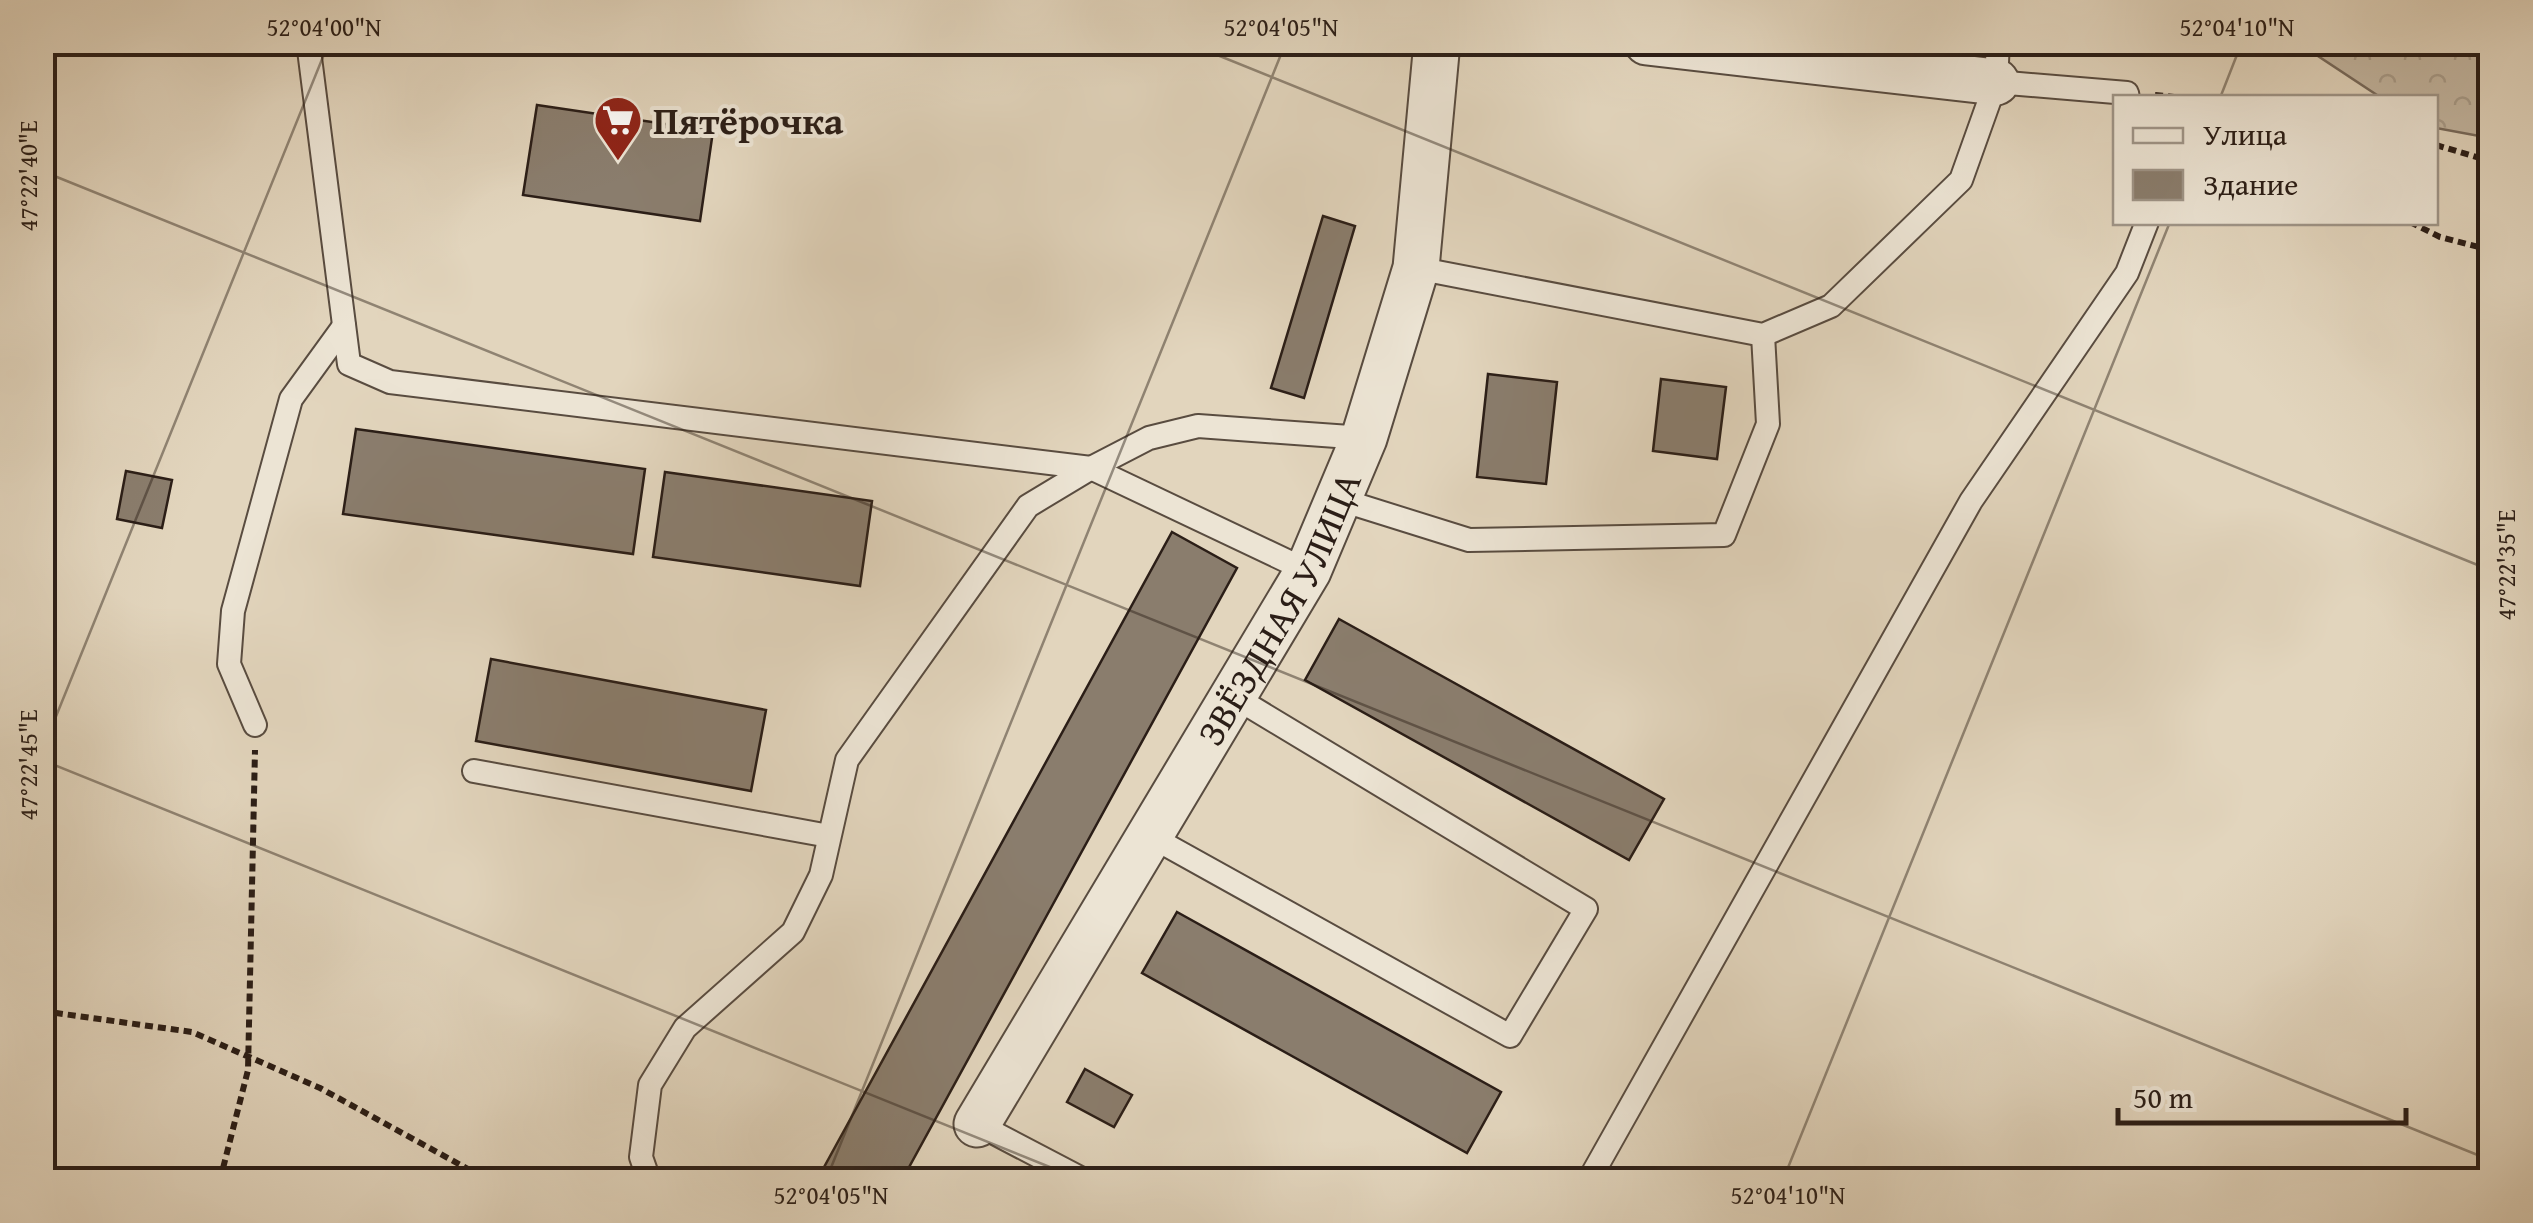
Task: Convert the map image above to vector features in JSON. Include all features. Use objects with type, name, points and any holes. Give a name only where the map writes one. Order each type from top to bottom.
[{"type":"street","name":"ЗВЁЗДНАЯ УЛИЦА","points":[[977,1124],[1308,570],[1364,438],[1416,268],[1437,42]]},
{"type":"street","points":[[1647,42],[1997,62]]},
{"type":"lane","points":[[308,42],[349,364],[390,382],[1091,468],[1308,570]]},
{"type":"lane","points":[[1416,268],[1763,335],[1831,306],[1961,180],[1997,62],[2127,95]]},
{"type":"lane","points":[[1589,1180],[1970,502],[2127,272],[2146,225]]},
{"type":"lane","points":[[255,725],[229,664],[233,611],[291,399],[344,326]]},
{"type":"lane","points":[[1338,499],[1469,540],[1724,534],[1768,424],[1763,335]]},
{"type":"lane","points":[[649,1180],[640,1158],[650,1085],[685,1028],[793,932],[821,874],[847,760],[1028,506],[1149,438],[1198,426],[1364,438]]},
{"type":"lane","points":[[1150,836],[1510,1036],[1586,910],[1233,696]]},
{"type":"lane","points":[[474,771],[830,836]]},
{"type":"lane","points":[[977,1124],[1084,1180]]},
{"type":"path","points":[[2438,146],[2490,161]]},
{"type":"path","points":[[2416,225],[2440,237],[2490,250]]},
{"type":"path","points":[[220,1180],[248,1070],[255,725]]},
{"type":"path","points":[[42,1010],[192,1032],[320,1088],[488,1180]]},
{"type":"green space","points":[[2318,43],[2490,43],[2490,138],[2438,128],[2438,95],[2377,95],[2318,56]]},
{"type":"building","name":"Пятёрочка","points":[[537,105],[713,131],[700,221],[523,195]]},
{"type":"building","points":[[1323,216],[1355,226],[1304,398],[1271,388]]},
{"type":"building","points":[[1488,374],[1557,382],[1546,484],[1477,477]]},
{"type":"building","points":[[1661,379],[1726,387],[1717,459],[1653,451]]},
{"type":"building","points":[[356,429],[645,469],[633,554],[343,514]]},
{"type":"building","points":[[126,471],[172,480],[162,528],[117,519]]},
{"type":"building","points":[[665,472],[872,501],[860,586],[653,557]]},
{"type":"building","points":[[1172,532],[1237,568],[902,1180],[817,1180]]},
{"type":"building","points":[[1339,619],[1664,799],[1629,860],[1305,680]]},
{"type":"building","points":[[491,659],[766,710],[751,791],[476,741]]},
{"type":"building","points":[[1177,912],[1501,1092],[1467,1153],[1142,973]]},
{"type":"building","points":[[1085,1069],[1132,1095],[1114,1127],[1067,1102]]},
{"type":"place","name":"Пятёрочка","points":[[618,162]]}]
